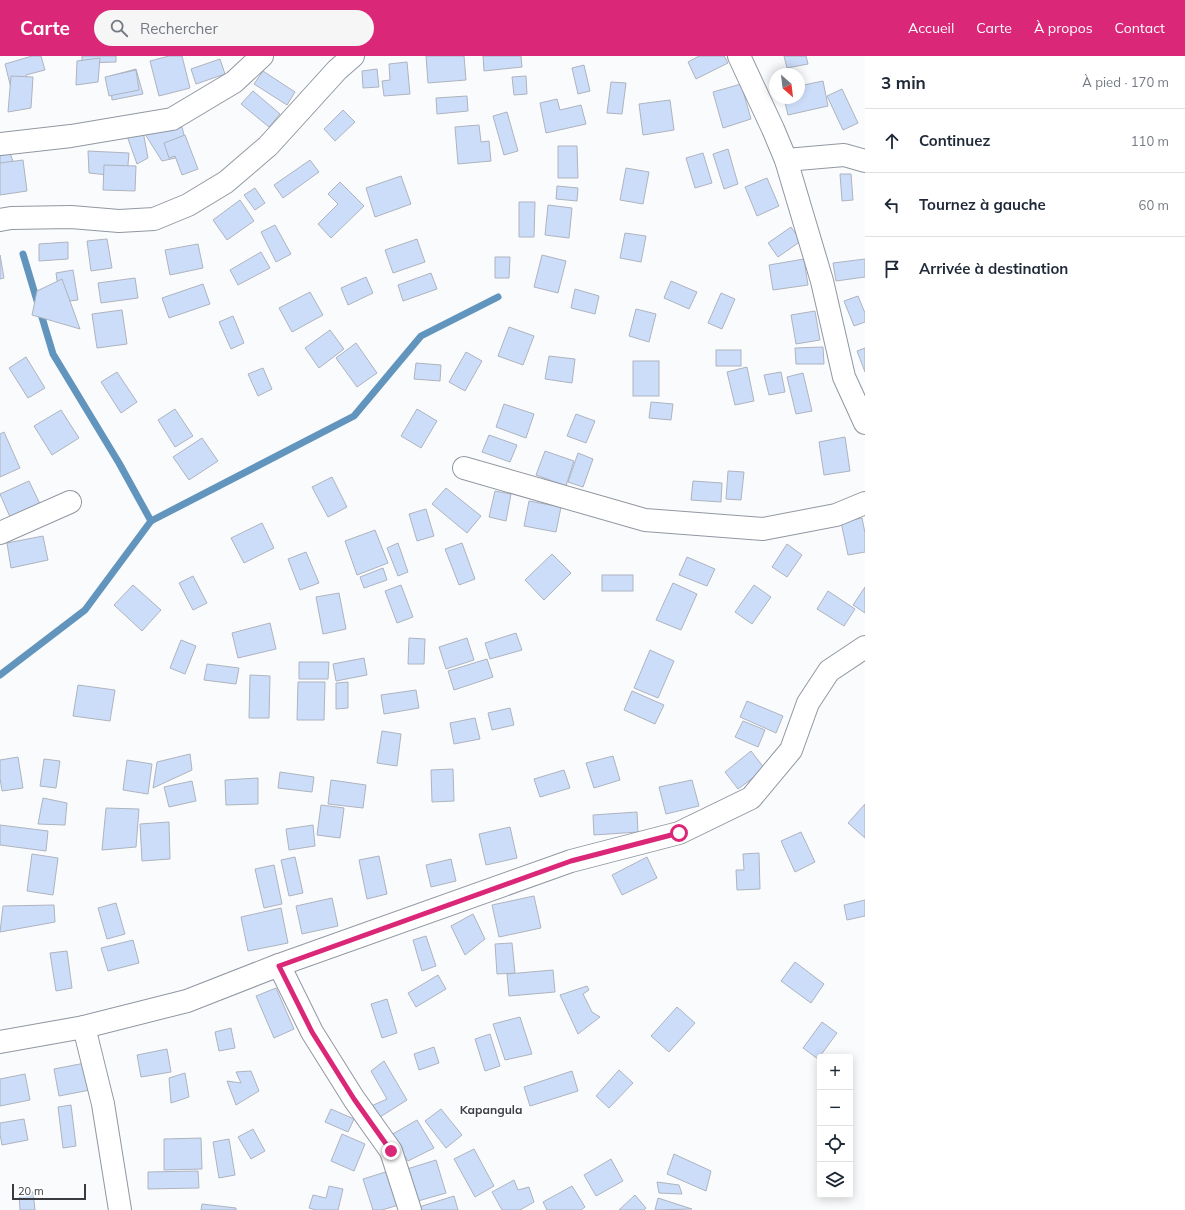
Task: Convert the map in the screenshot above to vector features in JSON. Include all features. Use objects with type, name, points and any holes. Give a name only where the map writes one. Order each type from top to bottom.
[{"type":"street","points":[[0,144],[71,136],[172,119],[234,82],[262,56]]},
{"type":"street","points":[[0,220],[12,218],[72,217],[119,221],[154,219],[188,206],[226,182],[268,146],[337,70],[354,56]]},
{"type":"street","points":[[739,56],[786,160],[822,281],[844,376],[865,423]]},
{"type":"street","points":[[786,160],[844,155],[865,160]]},
{"type":"street","points":[[464,468],[645,520],[763,529],[836,515],[865,503]]},
{"type":"street","points":[[0,533],[70,502]]},
{"type":"street","points":[[0,1042],[84,1026],[187,1001],[279,966],[571,861],[679,833],[751,798],[791,750],[808,703],[829,671],[865,647]]},
{"type":"street","points":[[279,966],[312,1032],[354,1099],[391,1151],[410,1210]]},
{"type":"street","points":[[84,1026],[103,1104],[120,1210]]},
{"type":"building","points":[[32,56],[41,56],[45,70],[26,75],[28,83],[11,88],[5,64]]},
{"type":"building","points":[[82,56],[116,56],[116,62],[82,63]]},
{"type":"building","points":[[169,56],[182,56],[190,88],[159,96],[150,61]]},
{"type":"building","points":[[426,56],[464,56],[466,80],[428,83]]},
{"type":"building","points":[[483,56],[521,56],[522,67],[484,71]]},
{"type":"building","points":[[699,56],[724,56],[728,63],[696,79],[688,62]]},
{"type":"building","points":[[784,56],[806,56],[808,64],[787,68]]},
{"type":"building","points":[[100,58],[98,82],[76,85],[77,61]]},
{"type":"building","points":[[220,59],[225,74],[196,84],[191,69]]},
{"type":"building","points":[[407,62],[410,94],[384,96],[382,81],[390,80],[389,64]]},
{"type":"building","points":[[584,65],[590,91],[578,94],[572,68]]},
{"type":"building","points":[[136,69],[143,94],[112,100],[110,76]]},
{"type":"building","points":[[377,69],[379,87],[363,88],[362,71]]},
{"type":"building","points":[[136,70],[139,90],[109,96],[105,77]]},
{"type":"building","points":[[263,71],[295,92],[287,105],[254,84]]},
{"type":"building","points":[[11,76],[33,77],[31,108],[8,112]]},
{"type":"building","points":[[526,76],[527,94],[514,95],[512,77]]},
{"type":"building","points":[[823,81],[828,106],[788,115],[785,104],[805,104],[805,85]]},
{"type":"building","points":[[611,82],[626,83],[622,114],[607,113]]},
{"type":"building","points":[[741,84],[751,119],[723,128],[713,92]]},
{"type":"building","points":[[842,89],[858,123],[843,130],[827,96]]},
{"type":"building","points":[[253,91],[280,114],[269,127],[241,104]]},
{"type":"building","points":[[467,96],[468,111],[437,114],[436,98]]},
{"type":"building","points":[[557,99],[560,110],[581,105],[586,124],[546,133],[540,103]]},
{"type":"building","points":[[670,100],[674,130],[643,135],[639,104]]},
{"type":"building","points":[[343,110],[355,122],[335,141],[324,129]]},
{"type":"building","points":[[507,112],[518,151],[504,155],[493,116]]},
{"type":"building","points":[[479,125],[481,142],[489,141],[491,161],[458,164],[455,127]]},
{"type":"building","points":[[182,127],[189,155],[162,161],[143,131]]},
{"type":"building","points":[[143,131],[148,158],[137,164],[127,136]]},
{"type":"building","points":[[185,135],[198,169],[182,175],[175,156],[169,158],[164,143]]},
{"type":"building","points":[[558,146],[577,146],[578,178],[558,178]]},
{"type":"building","points":[[728,149],[738,184],[724,189],[713,154]]},
{"type":"building","points":[[88,151],[129,153],[127,177],[89,173]]},
{"type":"building","points":[[10,153],[18,175],[0,194],[0,156]]},
{"type":"building","points":[[703,153],[712,183],[695,188],[686,158]]},
{"type":"building","points":[[23,160],[27,191],[0,195],[0,163]]},
{"type":"building","points":[[310,160],[319,172],[283,198],[274,185]]},
{"type":"building","points":[[104,165],[136,166],[135,191],[103,190]]},
{"type":"building","points":[[626,168],[649,172],[643,204],[620,200]]},
{"type":"building","points":[[840,174],[851,174],[853,200],[842,201]]},
{"type":"building","points":[[401,176],[411,204],[375,217],[366,188]]},
{"type":"building","points":[[767,178],[779,206],[757,216],[745,187]]},
{"type":"building","points":[[340,182],[364,206],[331,238],[318,224],[338,204],[328,194]]},
{"type":"building","points":[[557,186],[578,188],[577,201],[556,199]]},
{"type":"building","points":[[255,188],[265,203],[255,210],[244,195]]},
{"type":"building","points":[[240,200],[254,221],[227,240],[213,220]]},
{"type":"building","points":[[519,202],[535,202],[534,237],[519,237]]},
{"type":"building","points":[[548,205],[572,208],[569,238],[545,235]]},
{"type":"building","points":[[275,225],[291,254],[276,262],[261,232]]},
{"type":"building","points":[[791,227],[801,241],[778,257],[768,243]]},
{"type":"building","points":[[625,233],[646,236],[641,262],[620,258]]},
{"type":"building","points":[[107,239],[112,268],[91,271],[87,241]]},
{"type":"building","points":[[417,239],[425,262],[393,273],[385,250]]},
{"type":"building","points":[[68,242],[68,259],[39,261],[39,244]]},
{"type":"building","points":[[198,244],[203,268],[170,275],[165,250]]},
{"type":"building","points":[[261,252],[270,268],[238,285],[230,270]]},
{"type":"building","points":[[0,255],[4,278],[0,279]]},
{"type":"building","points":[[542,255],[566,261],[558,293],[534,287]]},
{"type":"building","points":[[495,257],[510,257],[509,278],[495,278]]},
{"type":"building","points":[[804,259],[808,285],[773,290],[769,265]]},
{"type":"building","points":[[865,259],[865,277],[836,281],[833,263]]},
{"type":"building","points":[[73,270],[78,300],[60,302],[56,273]]},
{"type":"building","points":[[431,273],[437,289],[403,301],[398,285]]},
{"type":"building","points":[[366,277],[373,293],[348,305],[341,288]]},
{"type":"building","points":[[135,278],[138,298],[101,303],[98,283]]},
{"type":"building","points":[[62,279],[80,329],[32,315],[37,291]]},
{"type":"building","points":[[671,281],[697,292],[689,309],[664,298]]},
{"type":"building","points":[[203,284],[210,304],[169,318],[162,298]]},
{"type":"building","points":[[575,289],[599,296],[595,314],[571,308]]},
{"type":"building","points":[[310,292],[323,315],[292,332],[279,308]]},
{"type":"building","points":[[721,293],[735,299],[722,329],[708,323]]},
{"type":"building","points":[[858,296],[865,313],[865,322],[854,326],[844,301]]},
{"type":"building","points":[[636,309],[656,314],[649,342],[629,336]]},
{"type":"building","points":[[122,310],[127,344],[97,348],[92,314]]},
{"type":"building","points":[[815,311],[820,340],[796,344],[791,315]]},
{"type":"building","points":[[233,316],[244,343],[231,349],[219,322]]},
{"type":"building","points":[[509,327],[534,336],[523,365],[498,356]]},
{"type":"building","points":[[330,330],[344,349],[319,368],[305,348]]},
{"type":"building","points":[[356,343],[377,373],[357,387],[336,358]]},
{"type":"building","points":[[823,347],[824,364],[796,364],[795,348]]},
{"type":"building","points":[[865,348],[865,372],[857,351]]},
{"type":"building","points":[[716,350],[741,350],[741,366],[716,366]]},
{"type":"building","points":[[466,352],[482,361],[465,391],[449,382]]},
{"type":"building","points":[[549,356],[575,359],[572,383],[545,379]]},
{"type":"building","points":[[26,357],[45,388],[28,398],[9,368]]},
{"type":"building","points":[[633,361],[659,361],[659,396],[633,396]]},
{"type":"building","points":[[416,363],[441,365],[440,381],[414,379]]},
{"type":"building","points":[[747,367],[754,401],[735,405],[727,372]]},
{"type":"building","points":[[263,368],[272,389],[258,396],[248,374]]},
{"type":"building","points":[[117,372],[137,402],[121,413],[101,382]]},
{"type":"building","points":[[781,372],[785,392],[769,395],[764,375]]},
{"type":"building","points":[[803,373],[812,411],[796,414],[787,377]]},
{"type":"building","points":[[651,402],[673,404],[671,420],[649,418]]},
{"type":"building","points":[[504,404],[534,414],[526,438],[496,427]]},
{"type":"building","points":[[175,409],[193,436],[175,447],[158,420]]},
{"type":"building","points":[[417,409],[437,421],[421,448],[401,436]]},
{"type":"building","points":[[61,410],[79,438],[52,455],[34,426]]},
{"type":"building","points":[[576,414],[595,421],[586,443],[567,436]]},
{"type":"building","points":[[4,432],[20,468],[0,477],[0,434]]},
{"type":"building","points":[[489,435],[517,445],[510,462],[482,452]]},
{"type":"building","points":[[845,437],[850,471],[824,475],[819,442]]},
{"type":"building","points":[[202,438],[218,461],[189,480],[173,457]]},
{"type":"building","points":[[545,451],[574,461],[566,486],[536,475]]},
{"type":"building","points":[[578,453],[593,459],[583,487],[568,482]]},
{"type":"building","points":[[728,471],[744,472],[741,500],[726,499]]},
{"type":"building","points":[[332,477],[347,507],[328,517],[312,487]]},
{"type":"building","points":[[29,481],[40,504],[10,517],[0,494]]},
{"type":"building","points":[[693,481],[722,483],[721,502],[691,500]]},
{"type":"building","points":[[446,488],[481,516],[467,533],[432,504]]},
{"type":"building","points":[[495,491],[511,494],[506,521],[489,517]]},
{"type":"building","points":[[529,501],[561,507],[556,532],[524,526]]},
{"type":"building","points":[[426,509],[434,536],[417,541],[409,514]]},
{"type":"building","points":[[862,518],[865,533],[865,552],[848,555],[841,522]]},
{"type":"building","points":[[262,523],[274,548],[244,563],[231,538]]},
{"type":"building","points":[[375,530],[388,563],[357,575],[345,541]]},
{"type":"building","points":[[43,536],[48,560],[11,568],[7,543]]},
{"type":"building","points":[[398,543],[408,572],[398,576],[387,548]]},
{"type":"building","points":[[462,543],[475,579],[459,585],[445,549]]},
{"type":"building","points":[[787,544],[802,555],[787,577],[772,567]]},
{"type":"building","points":[[306,552],[319,583],[300,590],[288,559]]},
{"type":"building","points":[[552,554],[571,573],[544,600],[525,580]]},
{"type":"building","points":[[687,557],[715,569],[707,586],[679,575]]},
{"type":"building","points":[[383,568],[387,580],[364,588],[360,577]]},
{"type":"building","points":[[602,575],[633,575],[633,591],[602,591]]},
{"type":"building","points":[[193,576],[207,603],[193,610],[179,583]]},
{"type":"building","points":[[673,583],[697,594],[681,630],[656,620]]},
{"type":"building","points":[[133,585],[161,610],[142,631],[114,605]]},
{"type":"building","points":[[401,585],[413,617],[397,623],[385,591]]},
{"type":"building","points":[[754,585],[771,597],[752,624],[735,612]]},
{"type":"building","points":[[865,587],[865,613],[853,605]]},
{"type":"building","points":[[828,591],[855,609],[844,626],[817,609]]},
{"type":"building","points":[[339,593],[346,629],[323,634],[316,597]]},
{"type":"building","points":[[270,623],[276,649],[238,658],[232,633]]},
{"type":"building","points":[[516,633],[522,650],[490,659],[485,643]]},
{"type":"building","points":[[409,638],[425,639],[424,664],[408,664]]},
{"type":"building","points":[[467,638],[474,660],[446,669],[439,647]]},
{"type":"building","points":[[181,640],[196,646],[185,674],[170,668]]},
{"type":"building","points":[[650,650],[674,661],[658,698],[634,688]]},
{"type":"building","points":[[364,658],[367,675],[336,681],[333,664]]},
{"type":"building","points":[[487,659],[493,677],[454,690],[448,671]]},
{"type":"building","points":[[299,662],[329,662],[328,679],[299,679]]},
{"type":"building","points":[[207,664],[239,668],[236,684],[204,680]]},
{"type":"building","points":[[250,675],[270,676],[269,718],[249,718]]},
{"type":"building","points":[[298,682],[325,682],[324,720],[297,720]]},
{"type":"building","points":[[348,682],[348,708],[336,709],[336,683]]},
{"type":"building","points":[[78,685],[115,690],[110,721],[73,716]]},
{"type":"building","points":[[416,690],[419,708],[384,714],[381,695]]},
{"type":"building","points":[[632,691],[664,705],[655,724],[624,710]]},
{"type":"building","points":[[747,701],[783,716],[776,733],[740,717]]},
{"type":"building","points":[[510,708],[514,725],[492,730],[488,713]]},
{"type":"building","points":[[475,718],[480,739],[454,744],[450,723]]},
{"type":"building","points":[[743,721],[765,730],[758,747],[735,737]]},
{"type":"building","points":[[382,731],[401,734],[397,766],[377,763]]},
{"type":"building","points":[[751,751],[765,769],[738,789],[725,772]]},
{"type":"building","points":[[190,754],[192,770],[153,788],[157,762]]},
{"type":"building","points":[[613,756],[620,780],[594,788],[586,763]]},
{"type":"building","points":[[18,757],[23,788],[2,791],[0,760]]},
{"type":"building","points":[[44,759],[60,761],[56,788],[40,786]]},
{"type":"building","points":[[127,760],[152,764],[148,794],[123,790]]},
{"type":"building","points":[[453,769],[454,801],[432,802],[431,770]]},
{"type":"building","points":[[564,770],[570,788],[540,797],[534,779]]},
{"type":"building","points":[[280,772],[314,777],[312,792],[278,788]]},
{"type":"building","points":[[258,778],[258,804],[226,805],[225,780]]},
{"type":"building","points":[[331,780],[366,785],[363,808],[328,804]]},
{"type":"building","points":[[692,780],[699,806],[666,814],[659,787]]},
{"type":"building","points":[[192,781],[196,801],[169,807],[164,787]]},
{"type":"building","points":[[43,798],[67,803],[65,825],[38,824]]},
{"type":"building","points":[[865,804],[865,838],[848,823]]},
{"type":"building","points":[[321,805],[344,808],[340,838],[317,835]]},
{"type":"building","points":[[106,808],[139,809],[136,847],[102,850]]},
{"type":"building","points":[[637,812],[638,832],[594,835],[593,815]]},
{"type":"building","points":[[169,822],[170,859],[142,861],[140,824]]},
{"type":"building","points":[[0,825],[48,831],[46,851],[0,845]]},
{"type":"building","points":[[313,825],[315,846],[289,850],[286,829]]},
{"type":"building","points":[[510,827],[517,858],[486,865],[479,834]]},
{"type":"building","points":[[801,832],[815,862],[795,872],[781,841]]},
{"type":"building","points":[[759,853],[760,889],[737,890],[736,870],[744,870],[743,854]]},
{"type":"building","points":[[32,854],[58,858],[53,895],[27,891]]},
{"type":"building","points":[[379,856],[387,894],[367,899],[359,860]]},
{"type":"building","points":[[295,857],[303,893],[289,896],[281,860]]},
{"type":"building","points":[[647,857],[657,878],[622,895],[612,875]]},
{"type":"building","points":[[451,859],[456,881],[431,887],[426,865]]},
{"type":"building","points":[[274,865],[282,904],[264,908],[255,869]]},
{"type":"building","points":[[534,896],[541,928],[499,937],[492,905]]},
{"type":"building","points":[[332,898],[338,926],[302,934],[296,906]]},
{"type":"building","points":[[865,900],[865,916],[847,920],[844,905]]},
{"type":"building","points":[[116,903],[125,934],[107,939],[98,908]]},
{"type":"building","points":[[54,905],[55,922],[0,932],[3,906]]},
{"type":"building","points":[[281,908],[288,943],[248,951],[241,917]]},
{"type":"building","points":[[473,914],[485,939],[465,955],[451,926]]},
{"type":"building","points":[[426,936],[436,966],[422,971],[413,940]]},
{"type":"building","points":[[133,940],[139,963],[108,971],[101,948]]},
{"type":"building","points":[[512,943],[515,973],[497,974],[495,944]]},
{"type":"building","points":[[67,951],[72,988],[56,991],[50,953]]},
{"type":"building","points":[[795,962],[824,984],[811,1003],[781,981]]},
{"type":"building","points":[[553,970],[555,992],[509,996],[507,974]]},
{"type":"building","points":[[438,975],[446,989],[416,1007],[408,993]]},
{"type":"building","points":[[587,986],[589,990],[583,994],[592,1012],[600,1017],[578,1034],[560,995]]},
{"type":"building","points":[[276,988],[294,1029],[274,1038],[256,996]]},
{"type":"building","points":[[387,999],[397,1033],[382,1038],[371,1004]]},
{"type":"building","points":[[677,1007],[695,1023],[669,1052],[651,1036]]},
{"type":"building","points":[[520,1017],[532,1054],[505,1060],[493,1024]]},
{"type":"building","points":[[822,1022],[837,1033],[822,1054],[817,1054],[817,1058],[803,1048]]},
{"type":"building","points":[[231,1028],[235,1048],[219,1051],[215,1032]]},
{"type":"building","points":[[490,1034],[500,1066],[485,1071],[475,1039]]},
{"type":"building","points":[[434,1047],[439,1063],[419,1070],[414,1054]]},
{"type":"building","points":[[167,1049],[171,1072],[141,1077],[137,1055]]},
{"type":"building","points":[[384,1061],[407,1100],[380,1117],[369,1107],[387,1099],[371,1071]]},
{"type":"building","points":[[85,1063],[90,1090],[59,1096],[54,1069]]},
{"type":"building","points":[[619,1070],[633,1083],[609,1108],[596,1096]]},
{"type":"building","points":[[251,1071],[259,1091],[236,1105],[227,1081],[241,1083],[236,1072]]},
{"type":"building","points":[[572,1071],[578,1091],[530,1106],[524,1087]]},
{"type":"building","points":[[185,1073],[189,1097],[171,1103],[169,1078]]},
{"type":"building","points":[[25,1074],[30,1100],[0,1106],[0,1079]]},
{"type":"building","points":[[71,1105],[76,1146],[63,1148],[58,1107]]},
{"type":"building","points":[[331,1109],[354,1119],[348,1132],[325,1122]]},
{"type":"building","points":[[441,1109],[462,1135],[446,1148],[425,1121]]},
{"type":"building","points":[[24,1119],[28,1140],[2,1145],[0,1123]]},
{"type":"building","points":[[417,1120],[434,1148],[408,1161],[391,1135]]},
{"type":"building","points":[[253,1129],[265,1151],[251,1159],[238,1137]]},
{"type":"building","points":[[342,1134],[365,1144],[354,1171],[331,1161]]},
{"type":"building","points":[[201,1138],[202,1169],[164,1170],[164,1139]]},
{"type":"building","points":[[229,1139],[235,1175],[219,1178],[213,1142]]},
{"type":"building","points":[[474,1149],[494,1186],[475,1197],[454,1159]]},
{"type":"building","points":[[674,1154],[711,1171],[706,1191],[667,1174]]},
{"type":"building","points":[[611,1159],[623,1181],[596,1196],[584,1175]]},
{"type":"building","points":[[436,1160],[446,1193],[418,1201],[407,1169]]},
{"type":"building","points":[[392,1170],[402,1204],[382,1210],[373,1210],[363,1179]]},
{"type":"building","points":[[198,1171],[199,1188],[148,1189],[148,1172]]},
{"type":"building","points":[[514,1180],[518,1190],[529,1187],[534,1202],[520,1210],[502,1210],[492,1192]]},
{"type":"building","points":[[657,1182],[679,1185],[682,1194],[659,1193]]},
{"type":"building","points":[[329,1186],[343,1189],[338,1210],[316,1210],[309,1208],[313,1195],[326,1198]]},
{"type":"building","points":[[572,1186],[585,1207],[581,1210],[547,1210],[543,1202]]},
{"type":"building","points":[[33,1192],[35,1210],[20,1210],[19,1194]]},
{"type":"building","points":[[635,1195],[646,1208],[644,1210],[619,1210]]},
{"type":"building","points":[[454,1196],[458,1210],[420,1210],[419,1207]]},
{"type":"building","points":[[658,1198],[692,1209],[655,1210]]},
{"type":"building","points":[[202,1204],[236,1208],[236,1210],[201,1210]]},
{"type":"waterway","points":[[23,254],[53,354],[119,463],[151,521]]},
{"type":"waterway","points":[[0,675],[85,610],[151,521],[354,416],[421,336],[498,297]]},
{"type":"district","name":"Kapangula","points":[[491,1110]]},
{"type":"route","points":[[391,1151],[354,1099],[312,1032],[279,966],[571,861],[679,833]]}]
